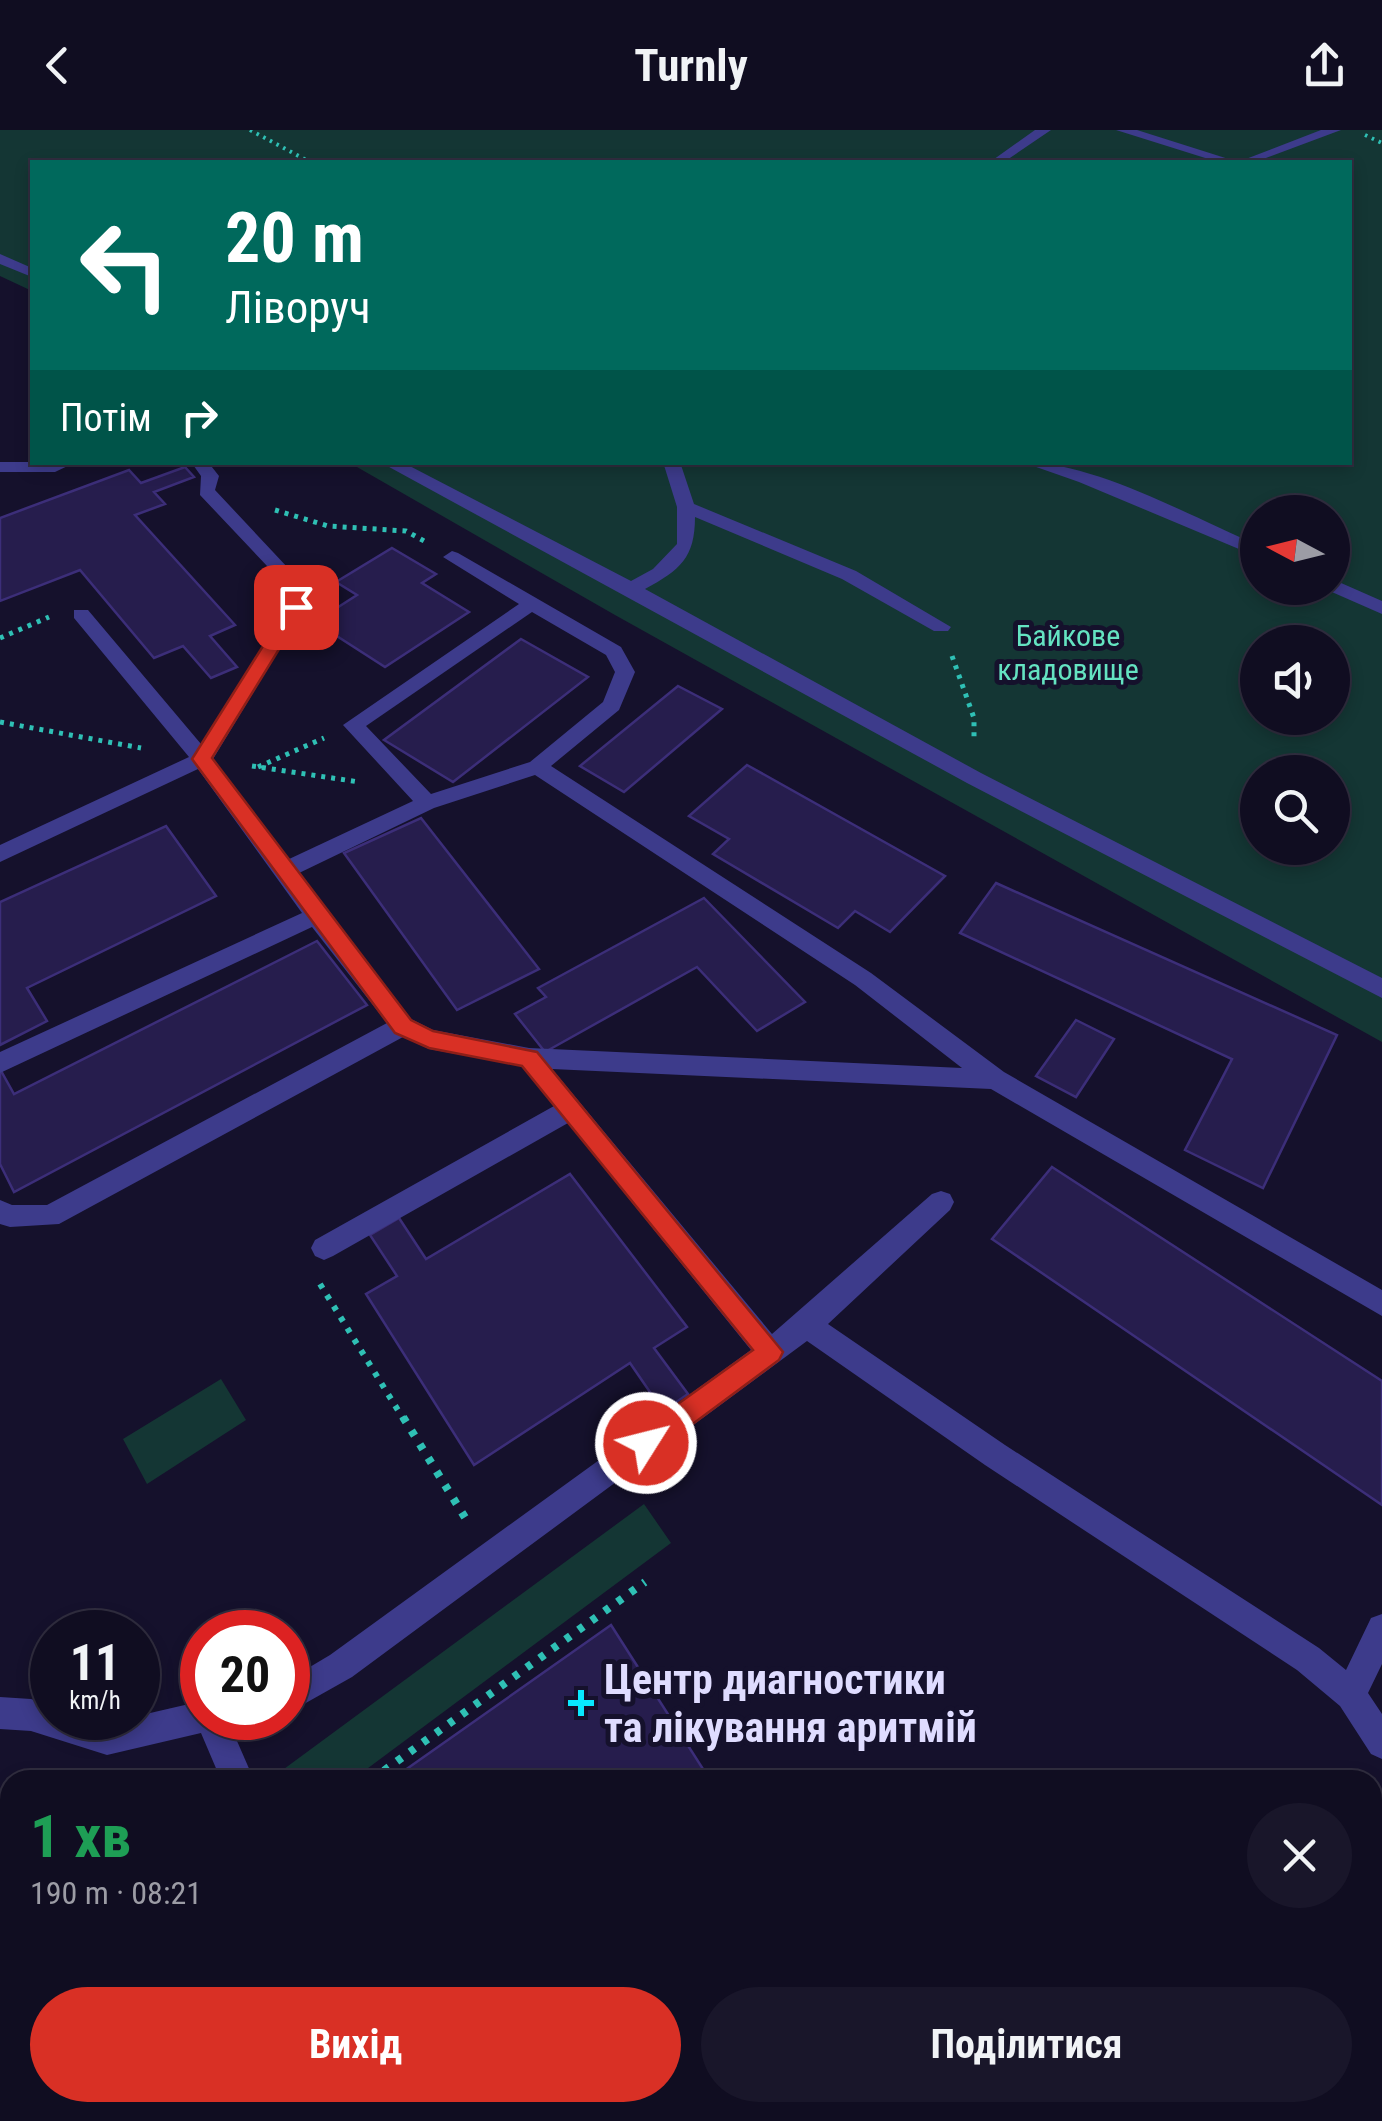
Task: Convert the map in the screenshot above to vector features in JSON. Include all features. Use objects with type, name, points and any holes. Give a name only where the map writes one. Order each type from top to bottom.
[{"type":"lane","points":[[999,160],[1044,130]]},
{"type":"lane","points":[[1123,130],[1224,160]]},
{"type":"lane","points":[[1250,160],[1334,130]]},
{"type":"lane","points":[[0,258],[30,272]]},
{"type":"lane","points":[[0,467],[58,465]]},
{"type":"lane","points":[[0,854],[202,759],[296,607],[295,585],[206,491],[210,476],[201,465]]},
{"type":"lane","points":[[394,465],[631,589],[974,778],[1382,990]]},
{"type":"lane","points":[[631,589],[660,573],[686,545],[686,507],[672,465]]},
{"type":"lane","points":[[1040,465],[1085,478],[1240,544]]},
{"type":"lane","points":[[686,507],[849,575],[942,627]]},
{"type":"lane","points":[[286,870],[421,797],[537,767],[612,706],[625,672],[614,651],[452,557]]},
{"type":"lane","points":[[1350,594],[1382,608]]},
{"type":"lane","points":[[421,797],[353,725],[531,604]]},
{"type":"lane","points":[[82,614],[202,759],[316,916],[403,1026],[429,1040],[529,1058],[996,1080]]},
{"type":"lane","points":[[537,767],[863,979],[996,1080],[1382,1304]]},
{"type":"lane","points":[[0,1062],[316,916]]},
{"type":"lane","points":[[0,1211],[10,1216],[50,1216],[403,1026]]},
{"type":"lane","points":[[529,1058],[770,1352]]},
{"type":"lane","points":[[324,1248],[572,1109]]},
{"type":"lane","points":[[310,1684],[341,1666],[807,1325],[940,1202]]},
{"type":"lane","points":[[807,1325],[995,1455],[1308,1659],[1351,1695],[1382,1744]]},
{"type":"lane","points":[[1351,1695],[1382,1629]]},
{"type":"lane","points":[[0,1714],[31,1715],[107,1739],[180,1722]]},
{"type":"lane","points":[[220,1740],[233,1770]]},
{"type":"path","points":[[250,130],[306,160]]},
{"type":"path","points":[[206,491],[328,526],[406,530],[452,557]]},
{"type":"path","points":[[0,638],[48,617],[66,612],[82,614]]},
{"type":"path","points":[[942,627],[974,718],[974,778]]},
{"type":"path","points":[[0,722],[421,797]]},
{"type":"path","points":[[258,767],[353,725]]},
{"type":"path","points":[[324,1248],[312,1270],[490,1557]]},
{"type":"path","points":[[384,1770],[645,1582]]},
{"type":"green space","name":"Байкове кладовище","points":[[0,130],[1382,130],[1382,1042],[353,465],[1352,465],[1352,160],[30,160],[30,290],[0,276]]},
{"type":"green space","points":[[221,1379],[246,1420],[147,1484],[123,1439]]},
{"type":"green space","points":[[644,1504],[671,1543],[365,1770],[283,1770]]},
{"type":"building","points":[[185,467],[194,477],[154,492],[165,504],[135,515],[235,625],[210,636],[237,667],[211,678],[183,646],[154,658],[80,570],[0,601],[0,518],[129,470],[141,483]]},
{"type":"building","points":[[392,548],[436,574],[422,583],[469,612],[385,667],[315,622],[357,595],[336,582]]},
{"type":"building","points":[[521,639],[588,677],[453,782],[384,740]]},
{"type":"building","points":[[678,686],[722,709],[624,792],[580,766]]},
{"type":"building","points":[[747,765],[945,876],[890,932],[855,911],[838,928],[713,854],[729,839],[689,816]]},
{"type":"building","points":[[421,818],[539,969],[457,1010],[344,853]]},
{"type":"building","points":[[166,826],[216,896],[27,988],[47,1021],[0,1045],[0,902]]},
{"type":"building","points":[[996,883],[1337,1035],[1263,1188],[1185,1150],[1232,1059],[960,933]]},
{"type":"building","points":[[704,898],[805,1002],[757,1031],[697,967],[545,1052],[515,1014],[546,997],[538,988]]},
{"type":"building","points":[[317,941],[367,1005],[14,1192],[0,1164],[0,1069],[14,1094]]},
{"type":"building","points":[[1076,1020],[1114,1039],[1076,1097],[1036,1076]]},
{"type":"building","points":[[1052,1167],[1382,1381],[1382,1505],[992,1239]]},
{"type":"building","points":[[570,1174],[687,1327],[654,1348],[688,1394],[663,1411],[630,1363],[474,1465],[366,1294],[397,1276],[370,1235],[399,1218],[426,1259]]},
{"type":"building","name":"Центр диагностики та лікування аритмій","points":[[611,1625],[704,1770],[405,1770]]},
{"type":"place","name":"Центр диагностики та лікування аритмій","points":[[581,1703]]},
{"type":"route","points":[[296,607],[202,759],[316,916],[403,1026],[429,1040],[529,1058],[770,1352],[646,1443]]}]
